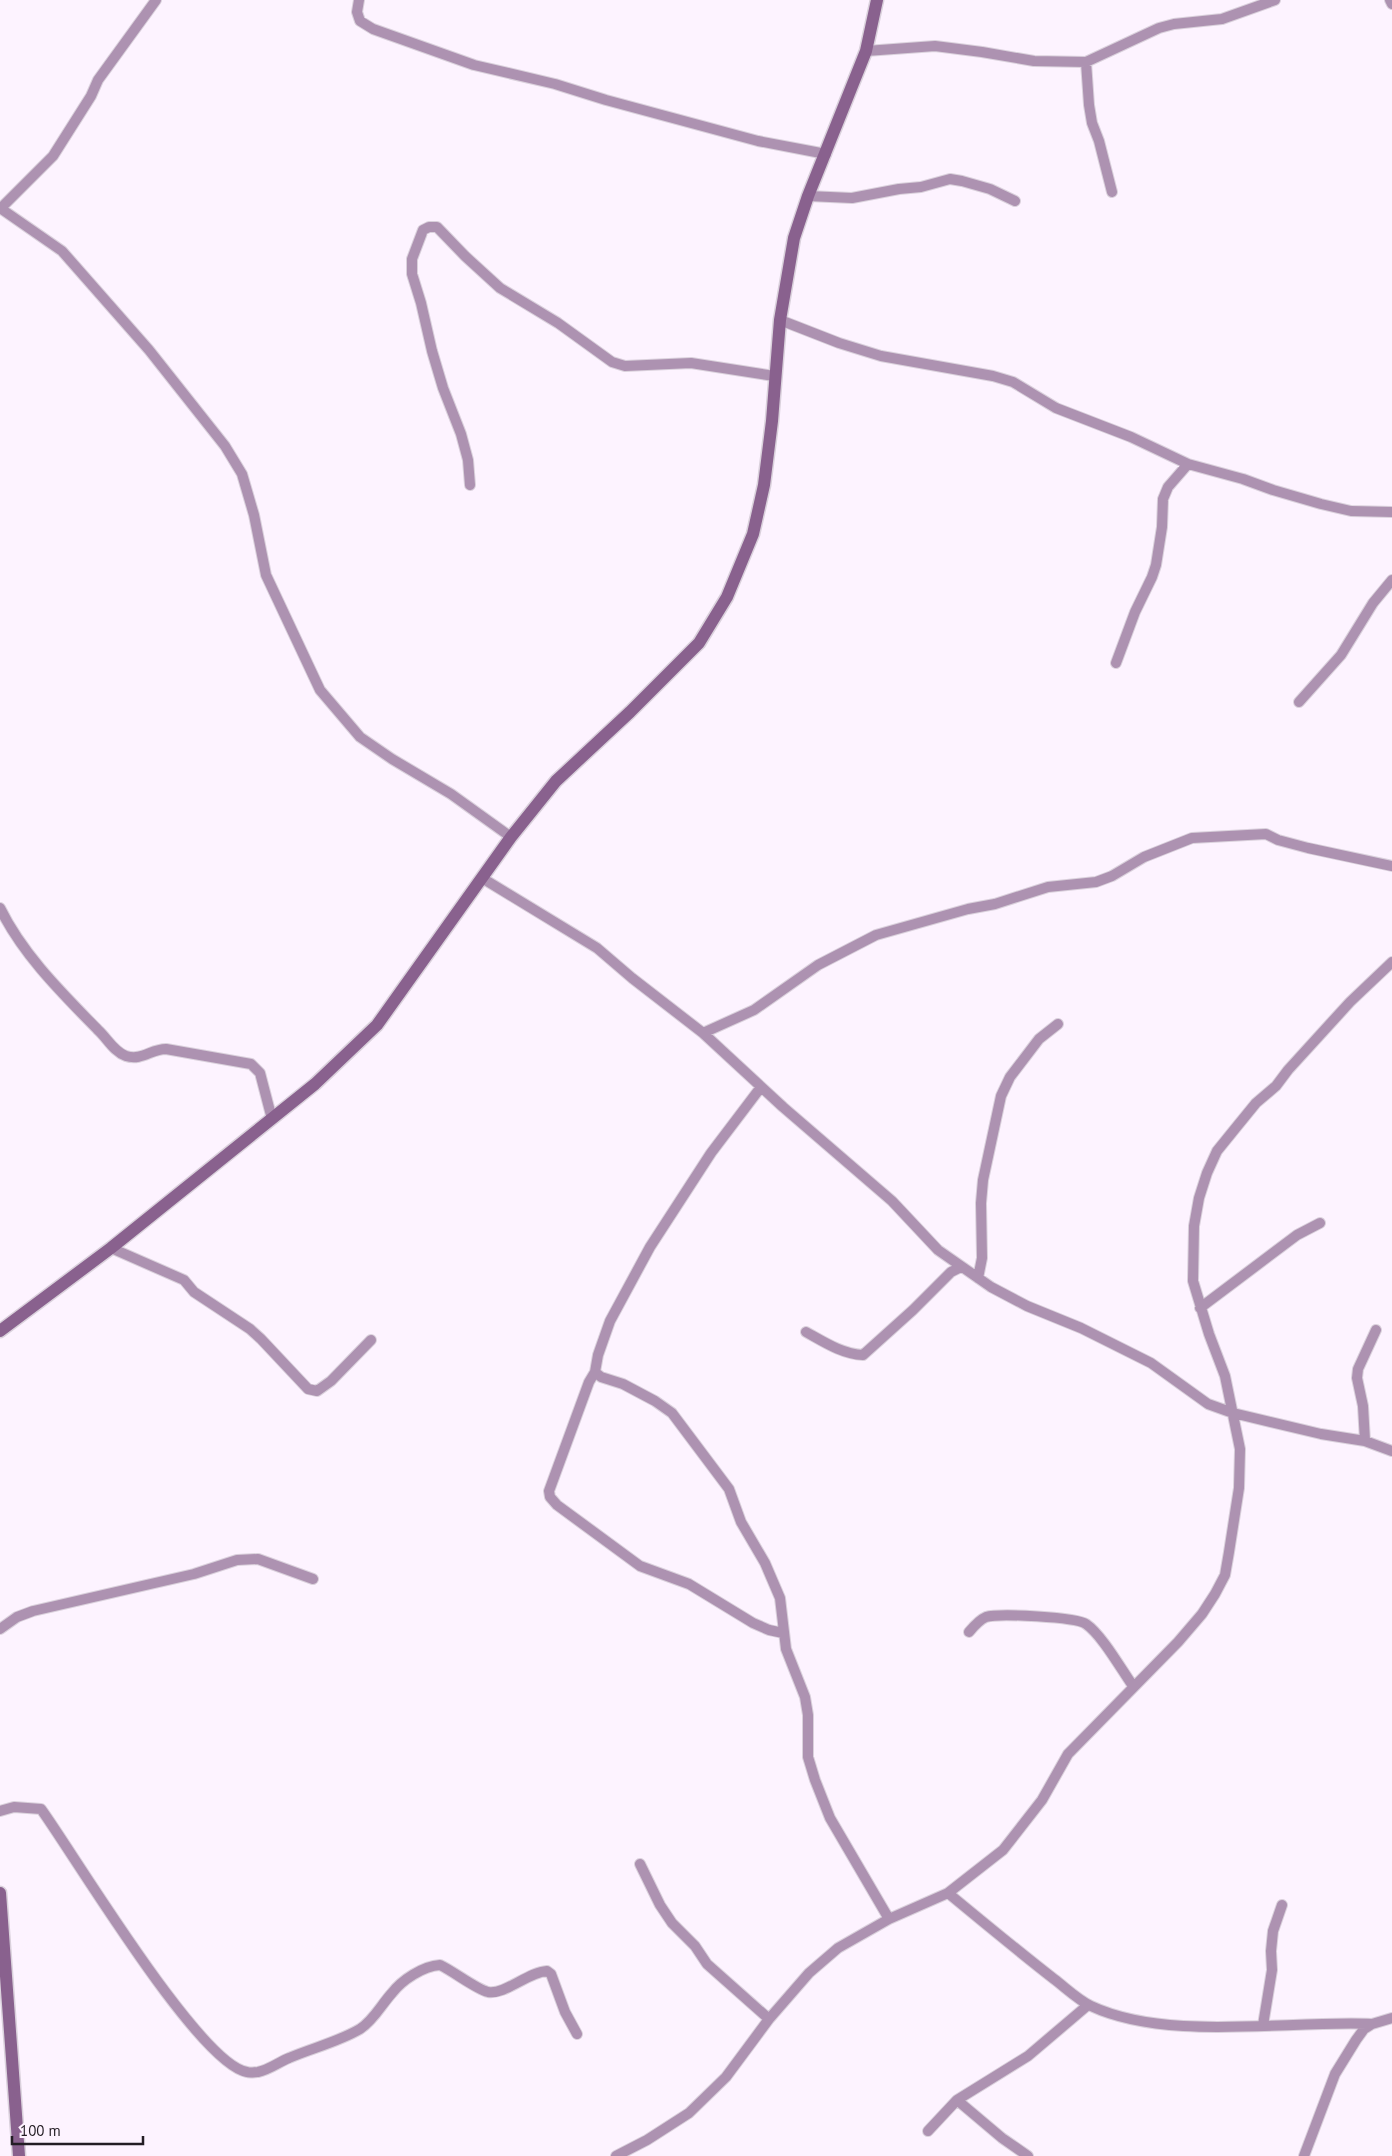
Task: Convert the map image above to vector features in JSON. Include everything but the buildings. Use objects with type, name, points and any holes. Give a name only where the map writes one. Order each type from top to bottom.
[{"type":"street","points":[[156,0],[98,80],[91,96],[53,156],[0,208],[62,251],[149,350],[225,446],[242,474],[254,515],[266,575],[320,690],[360,738],[451,794],[511,837]]},
{"type":"street","points":[[359,0],[357,12],[360,21],[373,29],[453,58],[758,141],[826,154]]},
{"type":"street","points":[[0,1331],[111,1248],[315,1084],[377,1024],[511,837],[556,781],[630,712],[699,643],[727,597],[753,534],[764,485],[772,421],[774,376],[780,320],[794,238],[808,196],[866,51],[877,0]]},
{"type":"street","points":[[866,51],[935,46],[1034,61],[1086,62],[1159,28],[1174,24],[1222,20],[1275,0]]},
{"type":"street","points":[[1390,0],[1392,4]]},
{"type":"street","points":[[1086,62],[1092,123],[1099,141],[1112,192]]},
{"type":"street","points":[[808,196],[852,198],[921,187],[950,179],[990,189],[1015,201]]},
{"type":"street","points":[[470,485],[468,460],[461,434],[432,351],[422,303],[412,274],[412,259],[418,239],[423,230],[429,227],[437,226],[465,256],[500,288],[558,323],[612,362],[625,366],[691,363],[774,376]]},
{"type":"street","points":[[780,320],[839,343],[881,356],[993,376],[1013,382],[1056,408],[1131,437],[1188,464],[1321,504],[1351,511],[1392,512]]},
{"type":"street","points":[[1116,663],[1131,621],[1156,565],[1162,527],[1163,499],[1168,487],[1188,464]]},
{"type":"street","points":[[1299,702],[1341,655],[1373,603],[1392,580]]},
{"type":"street","points":[[703,1033],[732,1022],[754,1010],[818,965],[876,935],[968,908],[995,904],[1040,889],[1096,882],[1112,876],[1144,857],[1192,838],[1266,834],[1278,840],[1308,848],[1392,866]]},
{"type":"street","points":[[482,878],[597,948],[632,978],[703,1033],[892,1201],[938,1250],[978,1278],[1027,1306],[1081,1328],[1151,1363],[1208,1404],[1233,1413],[1321,1434],[1365,1441],[1392,1451]]},
{"type":"street","points":[[0,908],[25,948],[61,994],[100,1031],[116,1050],[124,1055],[143,1057],[159,1049],[166,1049],[251,1064],[260,1073],[272,1118]]},
{"type":"street","points":[[616,2156],[647,2140],[689,2113],[726,2077],[769,2018],[809,1973],[838,1948],[889,1919],[948,1894],[1003,1850],[1042,1800],[1068,1754],[1178,1642],[1202,1614],[1225,1575],[1240,1488],[1241,1466],[1240,1449],[1225,1376],[1200,1308],[1193,1280],[1194,1226],[1204,1181],[1217,1151],[1256,1104],[1276,1086],[1288,1070],[1350,1002],[1392,962]]},
{"type":"street","points":[[978,1278],[982,1258],[981,1203],[983,1180],[1001,1096],[1010,1077],[1039,1039],[1058,1024]]},
{"type":"street","points":[[761,1086],[711,1153],[650,1247],[610,1321],[598,1355],[595,1372],[588,1382],[549,1491],[552,1500],[620,1553],[640,1566],[689,1584],[753,1623],[769,1630],[783,1633]]},
{"type":"street","points":[[1200,1308],[1297,1235],[1320,1223]]},
{"type":"street","points":[[111,1248],[184,1280],[194,1292],[250,1328],[308,1389],[317,1391],[331,1381],[371,1340]]},
{"type":"street","points":[[806,1332],[842,1351],[862,1355],[913,1310],[951,1272],[961,1267]]},
{"type":"street","points":[[1365,1441],[1363,1406],[1357,1378],[1358,1369],[1376,1330]]},
{"type":"street","points":[[595,1372],[601,1377],[631,1388],[672,1412],[729,1489],[741,1522],[775,1582],[780,1598],[786,1649],[805,1697],[808,1715],[808,1757],[815,1780],[830,1818],[889,1919]]},
{"type":"street","points":[[0,1629],[17,1617],[33,1611],[194,1574],[237,1560],[258,1559],[313,1579]]},
{"type":"street","points":[[968,1632],[979,1621],[987,1617],[1002,1616],[1082,1622],[1097,1636],[1133,1686]]},
{"type":"street","points":[[0,1811],[14,1808],[41,1809],[134,1948],[185,2019],[233,2066],[246,2072],[259,2072],[360,2029],[374,2018],[393,1991],[410,1977],[431,1965],[440,1965],[486,1991],[495,1992],[535,1973],[547,1971],[551,1974],[565,2012],[577,2034]]},
{"type":"street","points":[[640,1864],[660,1905],[672,1923],[695,1946],[707,1964],[769,2018]]},
{"type":"street","points":[[0,1894],[19,2156]]},
{"type":"street","points":[[948,1894],[1017,1951],[1088,2005],[1111,2015],[1154,2023],[1197,2027],[1372,2024],[1392,2018]]},
{"type":"street","points":[[1263,2025],[1272,1970],[1273,1930],[1282,1905]]},
{"type":"street","points":[[928,2131],[956,2100],[1028,2056],[1088,2005]]},
{"type":"street","points":[[1304,2156],[1335,2074],[1360,2035],[1372,2024]]},
{"type":"street","points":[[956,2100],[1002,2138],[1028,2156]]}]
